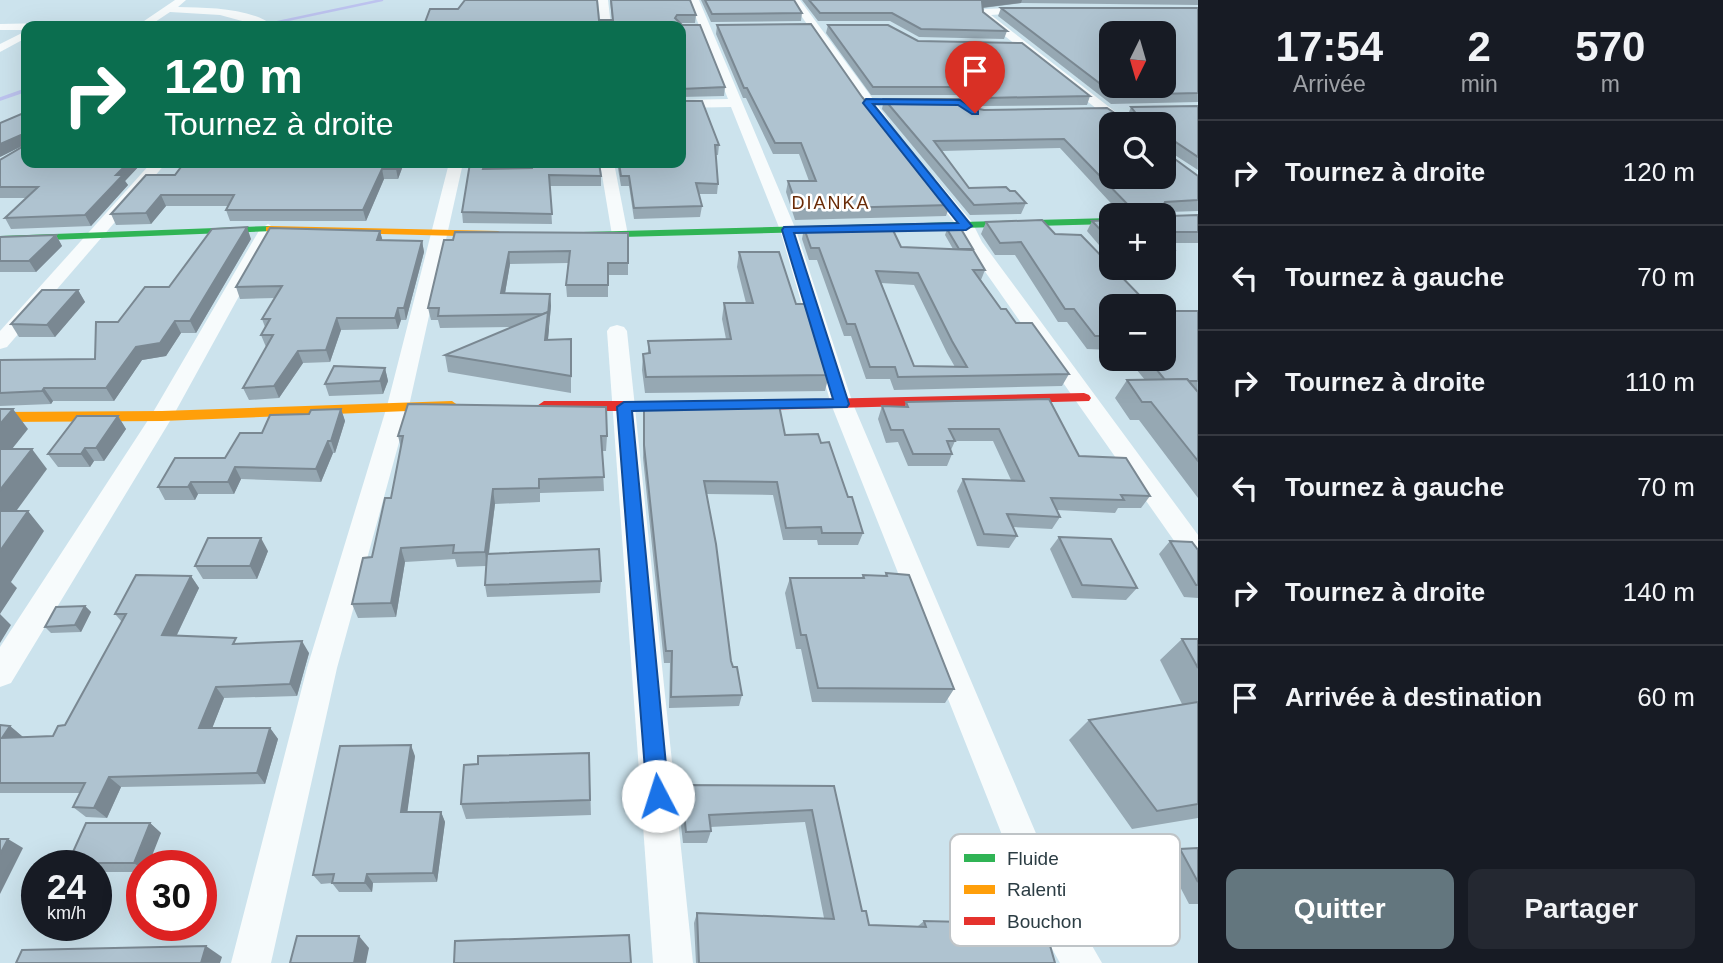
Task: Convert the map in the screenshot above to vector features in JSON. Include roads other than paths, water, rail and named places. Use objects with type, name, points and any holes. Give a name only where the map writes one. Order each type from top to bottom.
[{"type":"street","points":[[150,21],[181,0]]},
{"type":"street","points":[[603,0],[605,21]]},
{"type":"street","points":[[694,0],[788,230],[842,404],[1019,834]]},
{"type":"street","points":[[795,0],[866,102],[900,143]]},
{"type":"street","points":[[168,9],[223,11],[257,21]]},
{"type":"street","points":[[1049,9],[985,12],[986,16],[1108,112]]},
{"type":"street","points":[[0,27],[21,26]]},
{"type":"street","points":[[0,49],[21,37]]},
{"type":"street","points":[[998,44],[1023,45]]},
{"type":"street","points":[[866,102],[891,102]]},
{"type":"street","points":[[686,104],[736,103]]},
{"type":"street","points":[[1083,113],[1099,113]]},
{"type":"street","points":[[916,164],[966,226],[974,243],[1198,555]]},
{"type":"street","points":[[0,342],[155,168]]},
{"type":"street","points":[[250,963],[322,668],[398,407],[455,168]]},
{"type":"street","points":[[608,168],[620,235]]},
{"type":"street","points":[[568,234],[620,235],[1099,221]]},
{"type":"street","points":[[0,673],[162,416],[268,229]]},
{"type":"street","points":[[0,239],[268,229],[516,234]]},
{"type":"street","points":[[617,331],[673,963]]},
{"type":"street","points":[[531,407],[1084,398]]},
{"type":"street","points":[[0,417],[162,416],[464,407]]},
{"type":"street","points":[[1072,946],[1082,963]]},
{"type":"waterway","points":[[283,21],[382,0]]},
{"type":"waterway","points":[[0,99],[21,92]]},
{"type":"district","name":"DIANKA","points":[[831,203]]}]
